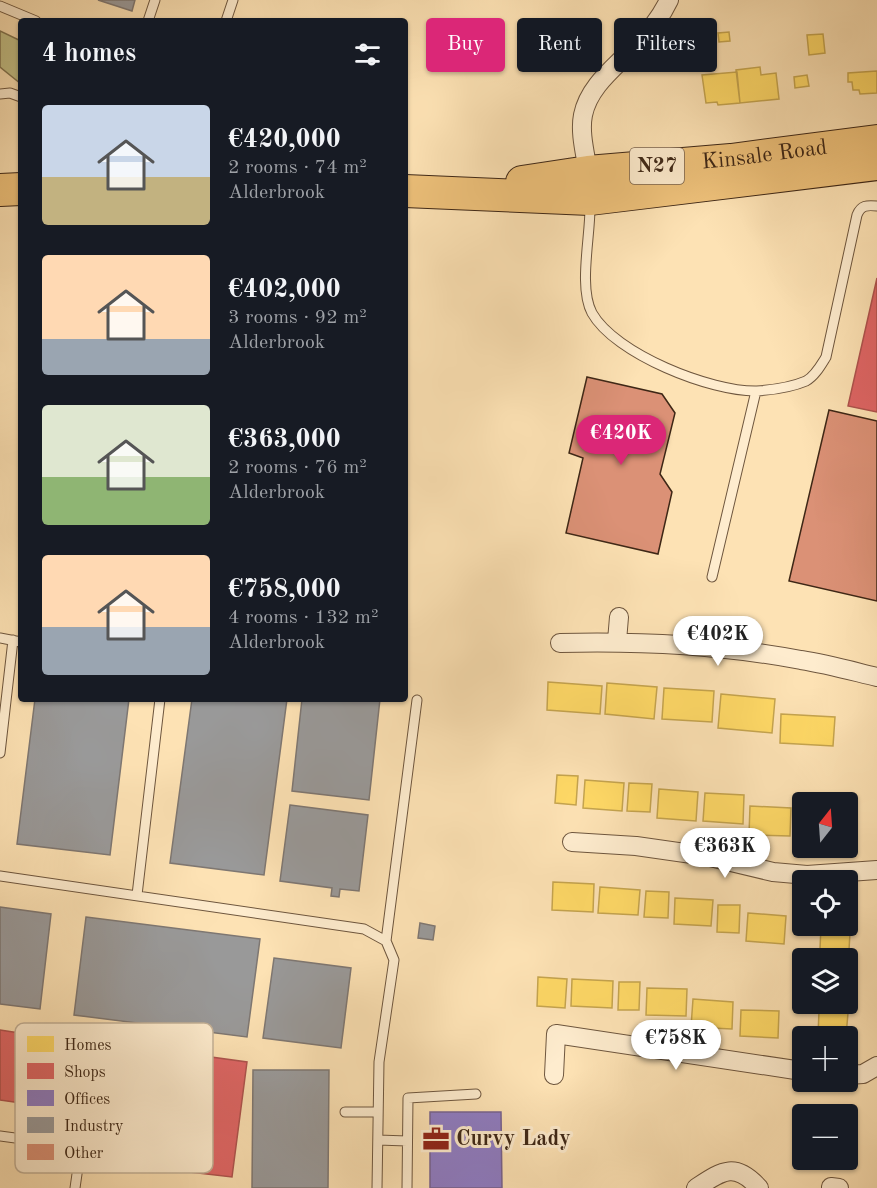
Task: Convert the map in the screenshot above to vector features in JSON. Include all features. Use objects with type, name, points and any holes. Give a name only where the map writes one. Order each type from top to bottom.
[{"type":"highway","name":"Kinsale Road","points":[[589,186],[731,160],[877,141]]},
{"type":"highway","name":"Kinsale Road","points":[[408,191],[589,186],[877,164]]},
{"type":"highway","points":[[0,190],[18,189]]},
{"type":"street","points":[[589,186],[582,130],[587,102],[616,64],[650,30],[669,0]]},
{"type":"street","points":[[616,641],[619,617]]},
{"type":"street","points":[[560,643],[616,641],[687,645],[801,660],[877,677]]},
{"type":"street","points":[[572,842],[636,846],[706,856],[773,872],[807,875],[877,870]]},
{"type":"street","points":[[554,1075],[556,1034],[792,1069]]},
{"type":"street","points":[[858,1074],[877,1066]]},
{"type":"street","points":[[696,1188],[718,1173],[729,1171],[748,1176],[759,1188]]},
{"type":"lane","points":[[149,18],[155,0]]},
{"type":"lane","points":[[227,18],[233,0]]},
{"type":"lane","points":[[0,6],[29,18]]},
{"type":"lane","points":[[0,94],[10,93],[18,96]]},
{"type":"lane","points":[[589,186],[591,225],[585,282],[592,312],[612,335],[638,354],[678,373],[716,385],[756,391],[807,380],[826,357],[859,209],[865,205],[877,206]]},
{"type":"lane","points":[[712,578],[756,391]]},
{"type":"lane","points":[[0,638],[17,641],[0,753]]},
{"type":"lane","points":[[377,1188],[379,1062],[394,960],[386,941],[417,700]]},
{"type":"lane","points":[[137,895],[160,702]]},
{"type":"lane","points":[[0,876],[364,929],[386,941]]},
{"type":"lane","points":[[407,1188],[408,1098],[476,1094]]},
{"type":"lane","points":[[345,1112],[378,1112]]},
{"type":"lane","points":[[0,1136],[15,1138]]},
{"type":"lane","points":[[378,1140],[407,1141]]},
{"type":"lane","points":[[75,1188],[77,1173]]},
{"type":"shaded area","points":[[0,31],[18,40],[18,82],[0,67]]},
{"type":"building: Homes","points":[[729,32],[730,41],[719,42],[718,33]]},
{"type":"building: Homes","points":[[823,34],[825,53],[809,55],[807,35]]},
{"type":"building: Homes","points":[[760,67],[761,75],[776,73],[779,99],[740,103],[736,70]]},
{"type":"building: Homes","points":[[877,71],[877,93],[860,94],[859,90],[853,90],[852,82],[848,82],[848,73]]},
{"type":"building: Homes","points":[[737,72],[740,103],[718,105],[717,102],[706,103],[702,75]]},
{"type":"building: Homes","points":[[807,75],[809,86],[795,88],[794,77]]},
{"type":"building: Homes","points":[[548,682],[602,686],[600,714],[547,710]]},
{"type":"building: Homes","points":[[607,683],[657,687],[654,719],[605,714]]},
{"type":"building: Homes","points":[[664,688],[714,691],[712,722],[662,719]]},
{"type":"building: Homes","points":[[721,694],[775,699],[772,733],[718,728]]},
{"type":"building: Homes","points":[[781,714],[835,717],[833,746],[780,743]]},
{"type":"building: Homes","points":[[557,775],[578,776],[576,805],[555,803]]},
{"type":"building: Homes","points":[[585,780],[624,783],[622,811],[583,808]]},
{"type":"building: Homes","points":[[629,783],[652,784],[650,812],[627,811]]},
{"type":"building: Homes","points":[[659,789],[698,792],[696,821],[657,818]]},
{"type":"building: Homes","points":[[705,793],[744,795],[743,824],[703,821]]},
{"type":"building: Homes","points":[[750,806],[791,808],[790,836],[749,835]]},
{"type":"building: Homes","points":[[553,882],[594,884],[593,912],[552,910]]},
{"type":"building: Homes","points":[[600,887],[640,890],[638,915],[598,913]]},
{"type":"building: Homes","points":[[646,891],[669,892],[668,918],[644,917]]},
{"type":"building: Homes","points":[[675,898],[713,900],[711,926],[674,924]]},
{"type":"building: Homes","points":[[718,905],[740,905],[739,933],[717,932]]},
{"type":"building: Homes","points":[[748,913],[786,916],[784,944],[746,941]]},
{"type":"building: Homes","points":[[821,936],[850,936],[849,948],[820,948]]},
{"type":"building: Homes","points":[[538,977],[567,979],[565,1008],[537,1006]]},
{"type":"building: Homes","points":[[572,979],[613,981],[612,1008],[571,1006]]},
{"type":"building: Homes","points":[[619,982],[640,982],[639,1010],[618,1010]]},
{"type":"building: Homes","points":[[647,988],[687,989],[686,1016],[646,1015]]},
{"type":"building: Homes","points":[[693,999],[733,1002],[732,1029],[691,1027]]},
{"type":"building: Homes","points":[[741,1010],[779,1011],[778,1038],[740,1036]]},
{"type":"building: Homes","points":[[819,1014],[848,1014],[847,1026],[818,1026]]},
{"type":"building: Shops","points":[[877,278],[877,412],[848,406]]},
{"type":"building: Shops","points":[[0,1030],[15,1032],[15,1102],[0,1100]]},
{"type":"building: Shops","points":[[213,1057],[247,1062],[232,1177],[198,1173],[213,1173]]},
{"type":"building: Offices","points":[[430,1112],[501,1112],[502,1188],[430,1188]]},
{"type":"building: Industry","points":[[98,0],[135,0],[132,11]]},
{"type":"building: Industry","points":[[35,702],[129,702],[110,855],[17,844]]},
{"type":"building: Industry","points":[[192,702],[287,702],[264,875],[170,863]]},
{"type":"building: Industry","points":[[302,702],[380,702],[369,800],[292,791]]},
{"type":"building: Industry","points":[[290,805],[368,815],[359,891],[340,889],[339,897],[331,896],[332,888],[280,881]]},
{"type":"building: Industry","points":[[0,907],[51,914],[40,1009],[0,1004]]},
{"type":"building: Industry","points":[[86,917],[260,939],[247,1037],[213,1033],[213,1023],[137,1023],[74,1015]]},
{"type":"building: Industry","points":[[420,923],[435,926],[433,940],[418,938]]},
{"type":"building: Industry","points":[[274,958],[351,968],[341,1048],[263,1038]]},
{"type":"building: Industry","points":[[253,1070],[329,1070],[328,1188],[252,1188]]},
{"type":"building: Other","points":[[587,377],[662,394],[675,413],[660,474],[672,492],[658,554],[566,533],[583,458],[569,453]]},
{"type":"building: Other","points":[[829,410],[877,421],[877,601],[789,581]]},
{"type":"place","name":"Curvy Lady","points":[[436,1139]]}]
